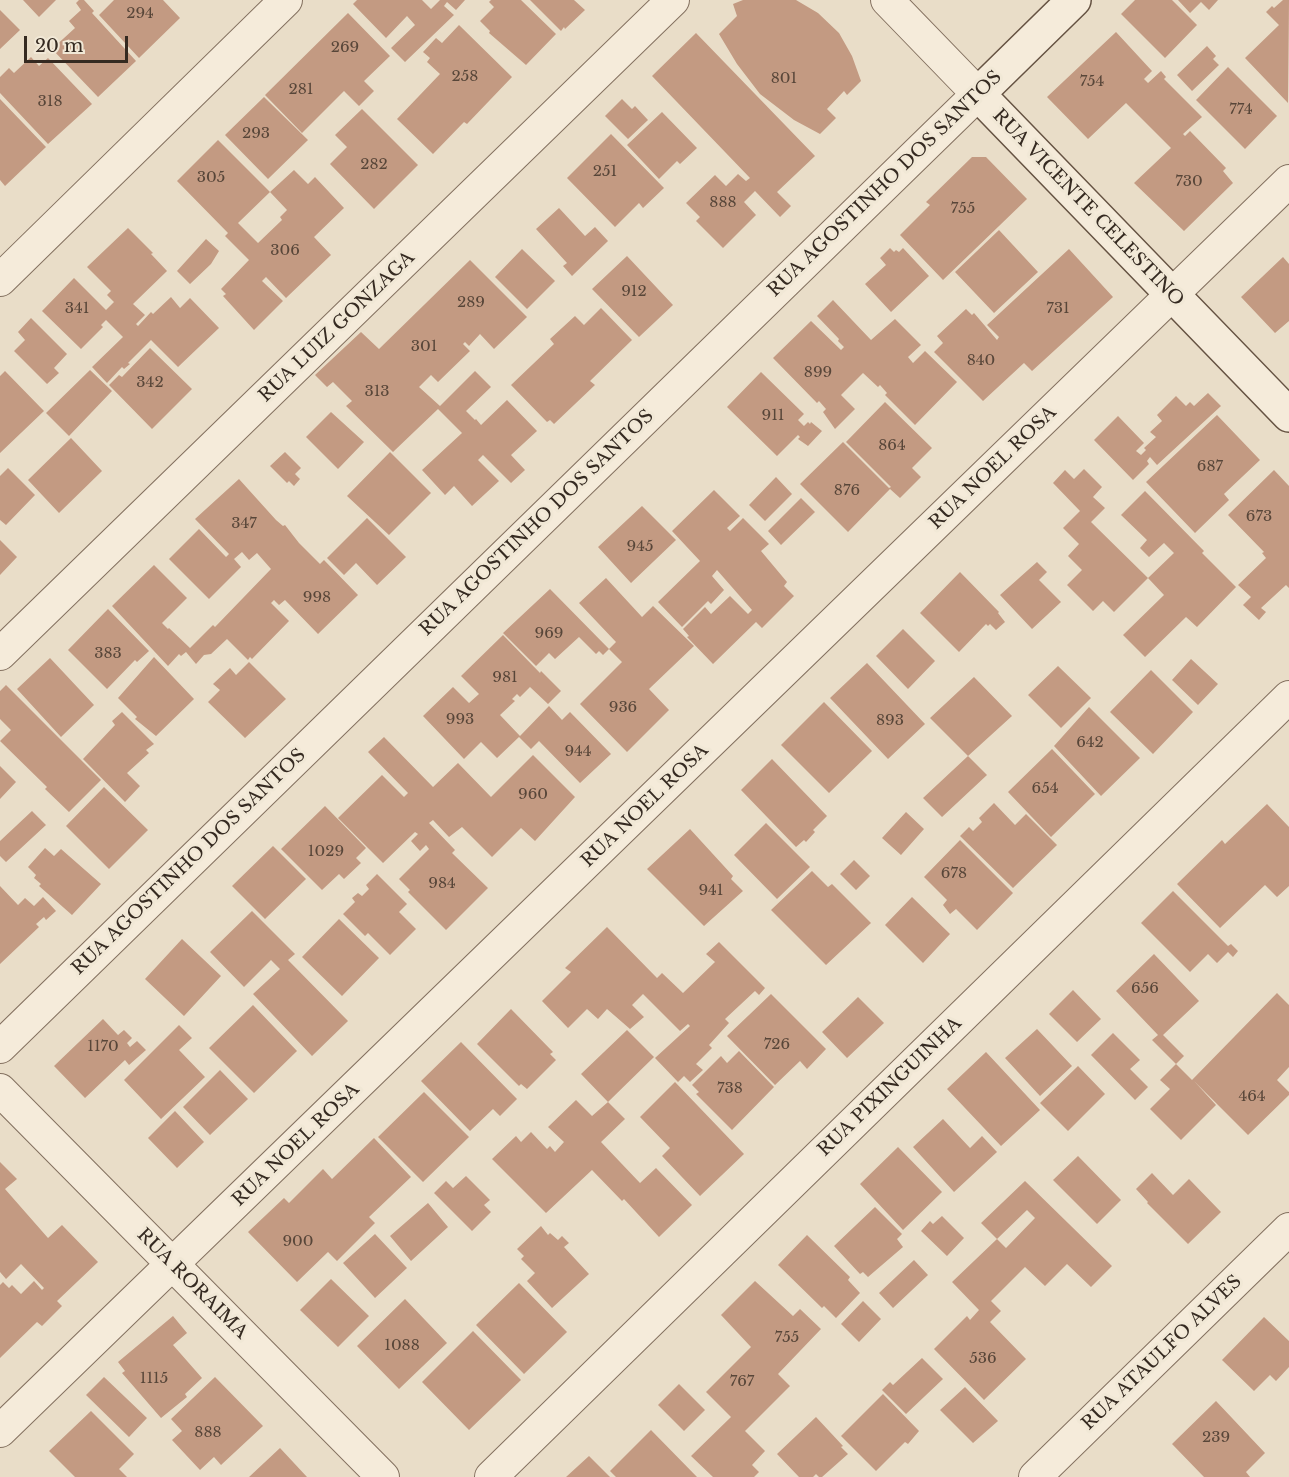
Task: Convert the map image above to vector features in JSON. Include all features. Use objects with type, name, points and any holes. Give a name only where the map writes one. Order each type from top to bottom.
[{"type":"street","points":[[0,280],[286,0]]},
{"type":"street","name":"RUA LUIZ GONZAGA","points":[[0,654],[673,0]]},
{"type":"street","name":"RUA VICENTE CELESTINO","points":[[887,0],[1289,415]]},
{"type":"street","name":"RUA AGOSTINHO DOS SANTOS","points":[[0,1047],[1074,0]]},
{"type":"street","name":"RUA NOEL ROSA","points":[[0,1431],[1289,181]]},
{"type":"street","name":"RUA PIXINGUINHA","points":[[491,1477],[1289,697]]},
{"type":"street","name":"RUA RORAIMA","points":[[0,1090],[383,1477]]},
{"type":"street","name":"RUA ATAULFO ALVES","points":[[1035,1477],[1289,1229]]},
{"type":"building","points":[[23,0],[56,0],[39,17]]},
{"type":"building","points":[[84,0],[94,11],[92,13],[136,61],[98,97],[52,49],[75,28],[69,21],[81,10],[76,3]]},
{"type":"building","points":[[114,0],[163,0],[180,18],[139,58],[99,15]]},
{"type":"building","points":[[357,0],[422,0],[431,9],[440,0],[465,0],[456,10],[447,2],[444,6],[454,15],[405,62],[391,48],[415,25],[407,16],[386,38],[353,4]]},
{"type":"building","points":[[491,0],[521,0],[556,34],[526,65],[489,33],[490,31],[480,21],[494,7],[489,2]]},
{"type":"building","points":[[530,0],[574,0],[585,10],[561,31]]},
{"type":"building","points":[[743,0],[796,0],[818,13],[839,33],[852,56],[861,81],[847,95],[844,91],[827,109],[836,118],[820,134],[794,120],[760,94],[737,64],[719,34],[737,16],[733,4]]},
{"type":"building","points":[[1135,0],[1172,0],[1197,25],[1165,58],[1121,14]]},
{"type":"building","points":[[1178,0],[1218,0],[1209,10],[1201,2],[1190,13]]},
{"type":"building","points":[[1283,0],[1289,0],[1288,103],[1245,58],[1279,25],[1266,12]]},
{"type":"building","points":[[0,10],[20,30],[0,49]]},
{"type":"building","points":[[348,13],[390,56],[364,81],[374,91],[359,106],[344,91],[302,133],[265,95]]},
{"type":"building","points":[[459,25],[512,77],[467,124],[464,122],[433,154],[397,119],[440,74],[427,62],[430,58],[423,52],[436,38],[442,43]]},
{"type":"building","points":[[1116,32],[1152,71],[1144,79],[1148,83],[1161,71],[1166,77],[1164,79],[1202,117],[1183,134],[1185,136],[1190,131],[1226,168],[1223,171],[1233,183],[1184,231],[1134,183],[1171,148],[1126,103],[1088,139],[1047,97]]},
{"type":"building","points":[[696,33],[815,156],[777,192],[791,206],[780,217],[755,191],[744,202],[756,215],[723,248],[696,221],[700,217],[686,203],[715,175],[726,186],[738,174],[746,181],[750,178],[652,76]]},
{"type":"building","points":[[1207,46],[1216,56],[1213,59],[1219,65],[1192,91],[1177,75]]},
{"type":"building","points":[[31,57],[39,66],[48,58],[92,104],[48,144],[0,93],[0,77],[9,68],[14,73]]},
{"type":"building","points":[[1228,67],[1277,116],[1245,149],[1196,100]]},
{"type":"building","points":[[264,97],[308,140],[268,179],[225,135]]},
{"type":"building","points":[[0,99],[46,147],[5,186],[0,180]]},
{"type":"building","points":[[622,99],[632,109],[635,106],[648,120],[628,139],[605,116]]},
{"type":"building","points":[[362,109],[418,165],[374,209],[330,164],[347,147],[335,135]]},
{"type":"building","points":[[662,112],[697,148],[680,164],[677,161],[659,179],[627,145]]},
{"type":"building","points":[[611,134],[664,188],[643,208],[639,203],[615,227],[567,178]]},
{"type":"building","points":[[218,140],[270,192],[294,170],[308,184],[315,177],[344,208],[314,237],[331,255],[286,298],[266,277],[262,281],[283,301],[254,330],[223,296],[226,294],[221,289],[249,260],[225,236],[228,233],[177,181]],"holes":[[[270,192],[287,210],[280,217],[282,220],[258,243],[238,223]]]},
{"type":"building","points":[[972,157],[986,157],[1027,199],[943,280],[900,235],[930,205],[926,202]]},
{"type":"building","points":[[559,208],[585,236],[595,227],[608,241],[572,276],[563,266],[567,263],[536,229]]},
{"type":"building","points":[[128,228],[167,271],[133,304],[145,315],[136,324],[138,326],[151,312],[153,314],[171,297],[180,308],[190,298],[219,328],[178,367],[151,340],[128,363],[130,364],[124,369],[122,367],[107,383],[92,367],[123,337],[106,320],[101,325],[103,327],[81,349],[42,311],[74,278],[106,310],[114,302],[107,295],[111,291],[87,267]]},
{"type":"building","points":[[999,230],[1038,272],[994,313],[955,272]]},
{"type":"building","points":[[206,239],[219,251],[211,264],[190,284],[177,271]]},
{"type":"building","points":[[890,248],[894,252],[896,250],[899,252],[903,248],[929,276],[891,312],[865,284],[886,265],[880,258]]},
{"type":"building","points":[[522,249],[555,281],[527,309],[495,277]]},
{"type":"building","points":[[1069,249],[1113,297],[1032,371],[1024,363],[983,401],[934,352],[943,343],[937,336],[966,309],[972,315],[974,313],[997,340],[999,337],[987,325]]},
{"type":"building","points":[[627,256],[673,305],[639,337],[592,289]]},
{"type":"building","points":[[1283,257],[1289,264],[1289,321],[1275,333],[1241,297]]},
{"type":"building","points":[[470,260],[527,317],[494,349],[480,334],[469,346],[465,342],[463,344],[470,351],[438,382],[431,375],[419,387],[440,406],[475,371],[491,387],[466,411],[475,420],[481,425],[507,400],[537,431],[511,455],[525,470],[511,483],[483,455],[478,460],[499,481],[472,506],[454,486],[445,495],[422,470],[462,433],[438,409],[393,452],[346,406],[352,401],[333,382],[327,387],[315,375],[361,332],[379,349]]},
{"type":"building","points":[[833,300],[871,340],[895,319],[921,345],[908,357],[913,363],[925,351],[957,382],[915,425],[885,395],[887,393],[880,385],[878,387],[863,373],[841,395],[855,409],[835,429],[823,412],[826,409],[819,401],[817,403],[773,358],[811,321],[841,350],[844,347],[838,341],[839,339],[817,316]]},
{"type":"building","points":[[601,308],[632,340],[590,381],[595,385],[554,424],[550,420],[547,422],[511,385],[554,344],[550,339],[575,316],[584,325]]},
{"type":"building","points":[[31,318],[67,354],[54,368],[59,373],[47,384],[14,351],[25,340],[18,332]]},
{"type":"building","points":[[150,348],[192,389],[152,429],[109,385],[119,375],[122,377]]},
{"type":"building","points":[[90,370],[112,391],[69,436],[46,413]]},
{"type":"building","points":[[5,371],[44,411],[0,453],[0,376]]},
{"type":"building","points":[[761,372],[804,414],[798,420],[804,426],[811,422],[822,431],[808,446],[798,439],[800,437],[798,435],[777,456],[727,407]]},
{"type":"building","points":[[1208,393],[1221,406],[1157,465],[1150,457],[1147,461],[1149,464],[1133,480],[1094,440],[1118,416],[1144,443],[1136,451],[1141,455],[1146,450],[1144,448],[1156,437],[1150,432],[1162,421],[1157,415],[1176,396],[1186,406],[1190,402],[1194,406]]},
{"type":"building","points":[[885,402],[932,448],[912,468],[921,477],[900,498],[890,489],[848,532],[800,484],[843,442],[889,488],[891,487],[846,442]]},
{"type":"building","points":[[331,412],[364,442],[338,469],[306,437]]},
{"type":"building","points":[[1217,415],[1260,460],[1224,494],[1229,500],[1195,533],[1146,482]]},
{"type":"building","points":[[71,438],[102,471],[59,513],[28,480]]},
{"type":"building","points":[[285,452],[301,468],[295,474],[300,479],[294,486],[289,481],[287,483],[270,466]]},
{"type":"building","points":[[390,452],[431,493],[389,535],[347,496]]},
{"type":"building","points":[[8,468],[35,495],[6,525],[0,520],[0,476]]},
{"type":"building","points":[[1084,469],[1102,487],[1093,497],[1105,508],[1091,522],[1148,578],[1114,612],[1103,601],[1093,611],[1067,585],[1082,570],[1068,556],[1079,544],[1063,528],[1080,511],[1053,483],[1065,470],[1074,479]]},
{"type":"building","points":[[1274,470],[1289,486],[1289,588],[1286,585],[1261,608],[1266,612],[1259,620],[1243,605],[1251,597],[1238,585],[1266,558],[1262,553],[1264,552],[1228,515]]},
{"type":"building","points":[[776,477],[792,494],[765,521],[749,505]]},
{"type":"building","points":[[239,479],[320,564],[324,560],[358,595],[318,634],[285,600],[279,605],[274,600],[271,603],[289,621],[252,659],[250,657],[248,660],[227,639],[211,654],[204,655],[196,664],[186,652],[181,656],[179,654],[168,666],[112,606],[154,565],[187,598],[162,623],[190,648],[213,625],[215,627],[271,569],[257,553],[249,560],[242,552],[234,559],[241,567],[209,599],[169,559],[199,529],[226,557],[229,554],[195,519]]},
{"type":"building","points":[[714,490],[740,516],[727,528],[730,531],[743,518],[769,544],[761,551],[787,582],[784,586],[794,596],[762,628],[756,622],[713,664],[687,637],[689,636],[683,629],[705,607],[711,614],[730,596],[748,614],[752,610],[717,570],[712,576],[724,590],[711,604],[708,601],[682,627],[658,602],[700,561],[672,531]]},
{"type":"building","points":[[1145,491],[1236,587],[1197,627],[1186,617],[1145,657],[1123,635],[1164,595],[1148,578],[1174,553],[1164,543],[1149,557],[1140,548],[1147,540],[1121,515]]},
{"type":"building","points":[[801,498],[815,512],[781,545],[768,531]]},
{"type":"building","points":[[642,506],[676,540],[631,583],[598,547]]},
{"type":"building","points":[[367,518],[406,557],[377,585],[356,563],[344,575],[327,558]]},
{"type":"building","points":[[0,540],[17,557],[0,575]]},
{"type":"building","points":[[1037,562],[1047,572],[1039,580],[1061,602],[1032,629],[1000,595]]},
{"type":"building","points":[[960,572],[999,612],[1005,622],[996,630],[990,624],[988,626],[986,624],[959,652],[920,613]]},
{"type":"building","points":[[606,578],[642,617],[653,606],[694,646],[649,689],[669,710],[627,752],[580,704],[622,662],[609,649],[616,642],[579,603]]},
{"type":"building","points":[[550,589],[609,649],[603,655],[599,651],[596,654],[579,637],[555,659],[549,653],[536,666],[503,633]]},
{"type":"building","points":[[108,609],[149,651],[137,662],[135,660],[107,689],[68,650]]},
{"type":"building","points":[[903,629],[935,661],[908,689],[876,656]]},
{"type":"building","points":[[503,635],[561,691],[548,704],[530,687],[520,697],[517,694],[512,699],[515,701],[500,715],[520,736],[549,706],[562,720],[570,712],[611,754],[580,783],[539,741],[531,749],[519,737],[497,758],[481,742],[464,759],[423,716],[453,687],[469,703],[479,694],[461,676]]},
{"type":"building","points":[[154,657],[194,699],[156,736],[135,719],[137,717],[118,698]]},
{"type":"building","points":[[50,658],[94,705],[61,737],[17,689]]},
{"type":"building","points":[[1191,659],[1218,684],[1198,705],[1172,680]]},
{"type":"building","points":[[249,662],[286,699],[245,738],[208,702],[220,690],[213,684],[230,668],[236,675]]},
{"type":"building","points":[[867,663],[925,724],[888,759],[830,698]]},
{"type":"building","points":[[1058,666],[1091,698],[1061,728],[1028,695]]},
{"type":"building","points":[[1151,670],[1193,712],[1153,754],[1110,712]]},
{"type":"building","points":[[974,677],[1012,716],[968,756],[930,718]]},
{"type":"building","points":[[6,685],[101,780],[69,812],[0,741],[11,730],[0,719],[0,691]]},
{"type":"building","points":[[824,702],[872,751],[829,793],[781,745]]},
{"type":"building","points":[[1089,707],[1140,758],[1101,796],[1054,746]]},
{"type":"building","points":[[122,712],[154,744],[146,750],[149,753],[127,773],[140,786],[125,802],[83,759],[115,725],[112,721]]},
{"type":"building","points":[[384,737],[433,787],[458,763],[491,797],[533,755],[575,797],[535,841],[521,828],[492,857],[462,827],[449,837],[433,820],[429,823],[455,850],[452,853],[488,888],[446,930],[408,892],[410,890],[399,879],[429,849],[426,845],[420,851],[411,841],[418,834],[415,832],[383,863],[338,818],[382,775],[404,797],[408,793],[368,752]]},
{"type":"building","points":[[1052,749],[1095,794],[1051,837],[1008,792]]},
{"type":"building","points":[[968,756],[987,775],[942,817],[923,798]]},
{"type":"building","points":[[772,759],[827,816],[813,830],[815,832],[806,842],[804,840],[796,847],[741,790]]},
{"type":"building","points":[[0,766],[16,782],[0,799]]},
{"type":"building","points":[[104,787],[148,830],[109,869],[66,826]]},
{"type":"building","points":[[994,803],[1015,825],[1026,814],[1057,845],[1013,888],[960,836],[969,827],[973,831],[982,822],[979,818]]},
{"type":"building","points":[[1267,804],[1289,827],[1289,886],[1277,897],[1265,885],[1220,928],[1177,884],[1222,840],[1225,844]]},
{"type":"building","points":[[325,806],[366,848],[356,858],[361,863],[344,879],[339,874],[322,890],[281,849]]},
{"type":"building","points":[[32,811],[46,825],[6,862],[0,856],[0,841]]},
{"type":"building","points":[[906,812],[924,829],[901,855],[882,838]]},
{"type":"building","points":[[766,823],[810,867],[777,899],[734,855]]},
{"type":"building","points":[[690,829],[733,876],[731,879],[743,891],[704,926],[647,869]]},
{"type":"building","points":[[960,840],[1013,893],[977,930],[956,909],[950,914],[943,905],[947,900],[924,877]]},
{"type":"building","points":[[273,846],[306,879],[265,919],[232,886]]},
{"type":"building","points":[[45,848],[54,856],[61,849],[101,884],[72,915],[39,886],[41,884],[34,878],[36,875],[28,867]]},
{"type":"building","points":[[854,860],[870,876],[856,890],[840,874]]},
{"type":"building","points":[[812,871],[828,887],[832,884],[871,923],[826,965],[771,910]]},
{"type":"building","points":[[377,874],[407,904],[399,912],[416,929],[390,955],[368,933],[365,936],[343,914],[355,902],[352,898],[358,893],[362,896],[369,889],[366,885]]},
{"type":"building","points":[[0,886],[18,905],[25,898],[34,906],[43,897],[56,911],[46,920],[44,917],[36,924],[39,927],[0,964]]},
{"type":"building","points":[[1173,891],[1228,946],[1231,944],[1238,951],[1233,957],[1228,952],[1217,963],[1208,954],[1190,972],[1141,923]]},
{"type":"building","points":[[912,897],[950,934],[923,963],[885,925]]},
{"type":"building","points":[[252,911],[295,954],[288,960],[348,1021],[312,1056],[253,994],[280,969],[271,960],[244,987],[210,952]]},
{"type":"building","points":[[339,919],[379,958],[342,996],[302,957]]},
{"type":"building","points":[[607,927],[657,978],[662,973],[683,993],[715,962],[706,954],[719,942],[765,988],[759,995],[755,991],[725,1019],[729,1023],[709,1045],[712,1048],[696,1064],[703,1070],[690,1082],[684,1076],[678,1082],[655,1058],[690,1026],[688,1024],[680,1031],[643,994],[632,1005],[644,1017],[630,1029],[607,1009],[598,1019],[587,1009],[568,1028],[542,1001],[571,972],[565,968]]},
{"type":"building","points":[[182,939],[221,976],[184,1016],[145,979]]},
{"type":"building","points":[[1154,954],[1199,1001],[1163,1035],[1184,1056],[1176,1064],[1152,1040],[1158,1035],[1116,991]]},
{"type":"building","points":[[1073,990],[1101,1019],[1077,1042],[1049,1014]]},
{"type":"building","points":[[1277,993],[1289,1005],[1289,1067],[1277,1080],[1289,1092],[1289,1095],[1248,1135],[1194,1081],[1216,1105],[1181,1140],[1150,1109],[1170,1089],[1160,1080],[1176,1064],[1192,1080]]},
{"type":"building","points":[[771,994],[826,1049],[807,1069],[800,1061],[775,1085],[727,1036]]},
{"type":"building","points":[[858,997],[884,1023],[847,1058],[822,1032]]},
{"type":"building","points":[[253,1005],[297,1051],[254,1093],[209,1048]]},
{"type":"building","points":[[511,1009],[553,1052],[550,1054],[556,1060],[527,1089],[521,1084],[519,1086],[477,1044]]},
{"type":"building","points":[[103,1019],[118,1035],[124,1030],[132,1038],[127,1043],[130,1047],[137,1041],[146,1050],[129,1065],[125,1060],[85,1098],[54,1066]]},
{"type":"building","points":[[179,1025],[192,1038],[179,1050],[205,1077],[161,1119],[124,1080]]},
{"type":"building","points":[[1037,1029],[1072,1066],[1040,1096],[1005,1058]]},
{"type":"building","points":[[627,1030],[654,1057],[608,1102],[581,1074]]},
{"type":"building","points":[[1113,1033],[1140,1060],[1130,1069],[1148,1087],[1135,1100],[1091,1055]]},
{"type":"building","points":[[461,1042],[517,1099],[500,1116],[493,1109],[470,1131],[421,1081]]},
{"type":"building","points":[[739,1051],[774,1087],[732,1130],[696,1094],[699,1092],[692,1085],[721,1056],[727,1063]]},
{"type":"building","points":[[986,1052],[1040,1110],[1001,1146],[947,1089]]},
{"type":"building","points":[[1078,1066],[1105,1094],[1068,1131],[1040,1103]]},
{"type":"building","points":[[220,1070],[248,1099],[210,1135],[183,1107]]},
{"type":"building","points":[[675,1082],[744,1154],[700,1196],[662,1156],[670,1148],[640,1117]]},
{"type":"building","points":[[424,1092],[469,1137],[423,1182],[378,1137]]},
{"type":"building","points":[[576,1100],[592,1116],[608,1102],[625,1119],[601,1142],[640,1183],[656,1168],[692,1205],[659,1237],[624,1199],[622,1201],[592,1170],[546,1213],[492,1159],[516,1136],[521,1142],[531,1132],[547,1149],[550,1146],[555,1152],[564,1142],[548,1127]]},
{"type":"building","points":[[175,1111],[204,1142],[177,1168],[148,1138]]},
{"type":"building","points":[[943,1119],[970,1148],[982,1136],[997,1152],[954,1192],[913,1147]]},
{"type":"building","points":[[374,1138],[411,1177],[369,1217],[375,1223],[337,1261],[328,1252],[297,1282],[248,1232],[284,1198],[289,1203],[323,1169],[332,1179]]},
{"type":"building","points":[[898,1147],[942,1192],[903,1230],[860,1184]]},
{"type":"building","points":[[1078,1156],[1121,1200],[1097,1224],[1053,1180]]},
{"type":"building","points":[[0,1162],[17,1179],[5,1189],[48,1238],[62,1225],[98,1262],[57,1301],[62,1306],[42,1326],[37,1322],[0,1358],[0,1285],[3,1282],[9,1288],[12,1285],[21,1294],[34,1281],[42,1290],[44,1288],[21,1264],[6,1279],[0,1272]]},
{"type":"building","points":[[1152,1173],[1173,1195],[1189,1179],[1221,1212],[1188,1244],[1136,1189]]},
{"type":"building","points":[[466,1176],[490,1200],[484,1205],[491,1212],[472,1231],[434,1193],[446,1181],[453,1188]]},
{"type":"building","points":[[1025,1181],[1112,1266],[1091,1287],[1067,1264],[1045,1286],[1025,1267],[991,1301],[1001,1311],[990,1322],[1026,1359],[984,1400],[934,1349],[967,1316],[970,1320],[979,1310],[952,1282],[997,1239],[981,1223]],"holes":[[[1027,1210],[1035,1218],[1006,1248],[997,1239]]]},
{"type":"building","points":[[428,1203],[448,1227],[411,1261],[390,1236]]},
{"type":"building","points":[[875,1207],[902,1234],[897,1239],[903,1247],[868,1277],[863,1272],[860,1274],[834,1246]]},
{"type":"building","points":[[942,1216],[964,1238],[947,1256],[921,1231],[930,1221],[933,1224]]},
{"type":"building","points":[[541,1226],[548,1235],[550,1233],[558,1240],[562,1236],[569,1243],[564,1247],[589,1274],[552,1308],[527,1281],[535,1273],[521,1259],[524,1256],[517,1249]]},
{"type":"building","points":[[375,1234],[407,1268],[375,1298],[343,1263]]},
{"type":"building","points":[[807,1235],[850,1277],[848,1280],[860,1293],[836,1318],[824,1306],[822,1308],[778,1265]]},
{"type":"building","points":[[914,1260],[928,1275],[893,1308],[879,1293]]},
{"type":"building","points":[[331,1279],[369,1316],[338,1347],[300,1310]]},
{"type":"building","points":[[755,1281],[793,1316],[800,1309],[821,1329],[778,1374],[790,1386],[745,1431],[765,1451],[752,1465],[759,1472],[754,1477],[713,1477],[691,1456],[731,1417],[706,1392],[751,1347],[721,1315]]},
{"type":"building","points":[[519,1283],[567,1332],[524,1374],[476,1325]]},
{"type":"building","points":[[405,1299],[447,1343],[399,1389],[357,1346]]},
{"type":"building","points":[[863,1301],[881,1319],[859,1342],[841,1324]]},
{"type":"building","points":[[173,1316],[187,1333],[173,1345],[202,1378],[185,1394],[187,1397],[161,1418],[122,1373],[125,1371],[118,1362]]},
{"type":"building","points":[[1264,1317],[1289,1341],[1289,1367],[1276,1381],[1270,1375],[1254,1391],[1222,1360]]},
{"type":"building","points":[[473,1331],[521,1380],[469,1430],[422,1382]]},
{"type":"building","points":[[922,1358],[943,1379],[906,1414],[882,1390],[890,1382],[893,1385]]},
{"type":"building","points":[[104,1377],[147,1418],[129,1437],[86,1395]]},
{"type":"building","points":[[215,1377],[263,1426],[221,1465],[214,1457],[200,1470],[172,1440],[182,1431],[171,1419]]},
{"type":"building","points":[[679,1384],[705,1410],[684,1431],[658,1405]]},
{"type":"building","points":[[965,1387],[998,1421],[973,1443],[940,1410]]},
{"type":"building","points":[[883,1394],[919,1431],[908,1444],[905,1442],[876,1471],[841,1436]]},
{"type":"building","points":[[1216,1401],[1265,1453],[1246,1472],[1250,1477],[1204,1477],[1172,1444]]},
{"type":"building","points":[[91,1411],[134,1454],[119,1469],[127,1477],[75,1477],[49,1451]]},
{"type":"building","points":[[816,1417],[848,1454],[822,1477],[816,1474],[813,1477],[799,1477],[777,1454]]},
{"type":"building","points":[[651,1430],[697,1477],[616,1477],[610,1471]]},
{"type":"building","points":[[280,1448],[307,1477],[249,1477]]},
{"type":"building","points":[[589,1456],[610,1477],[566,1477]]}]
